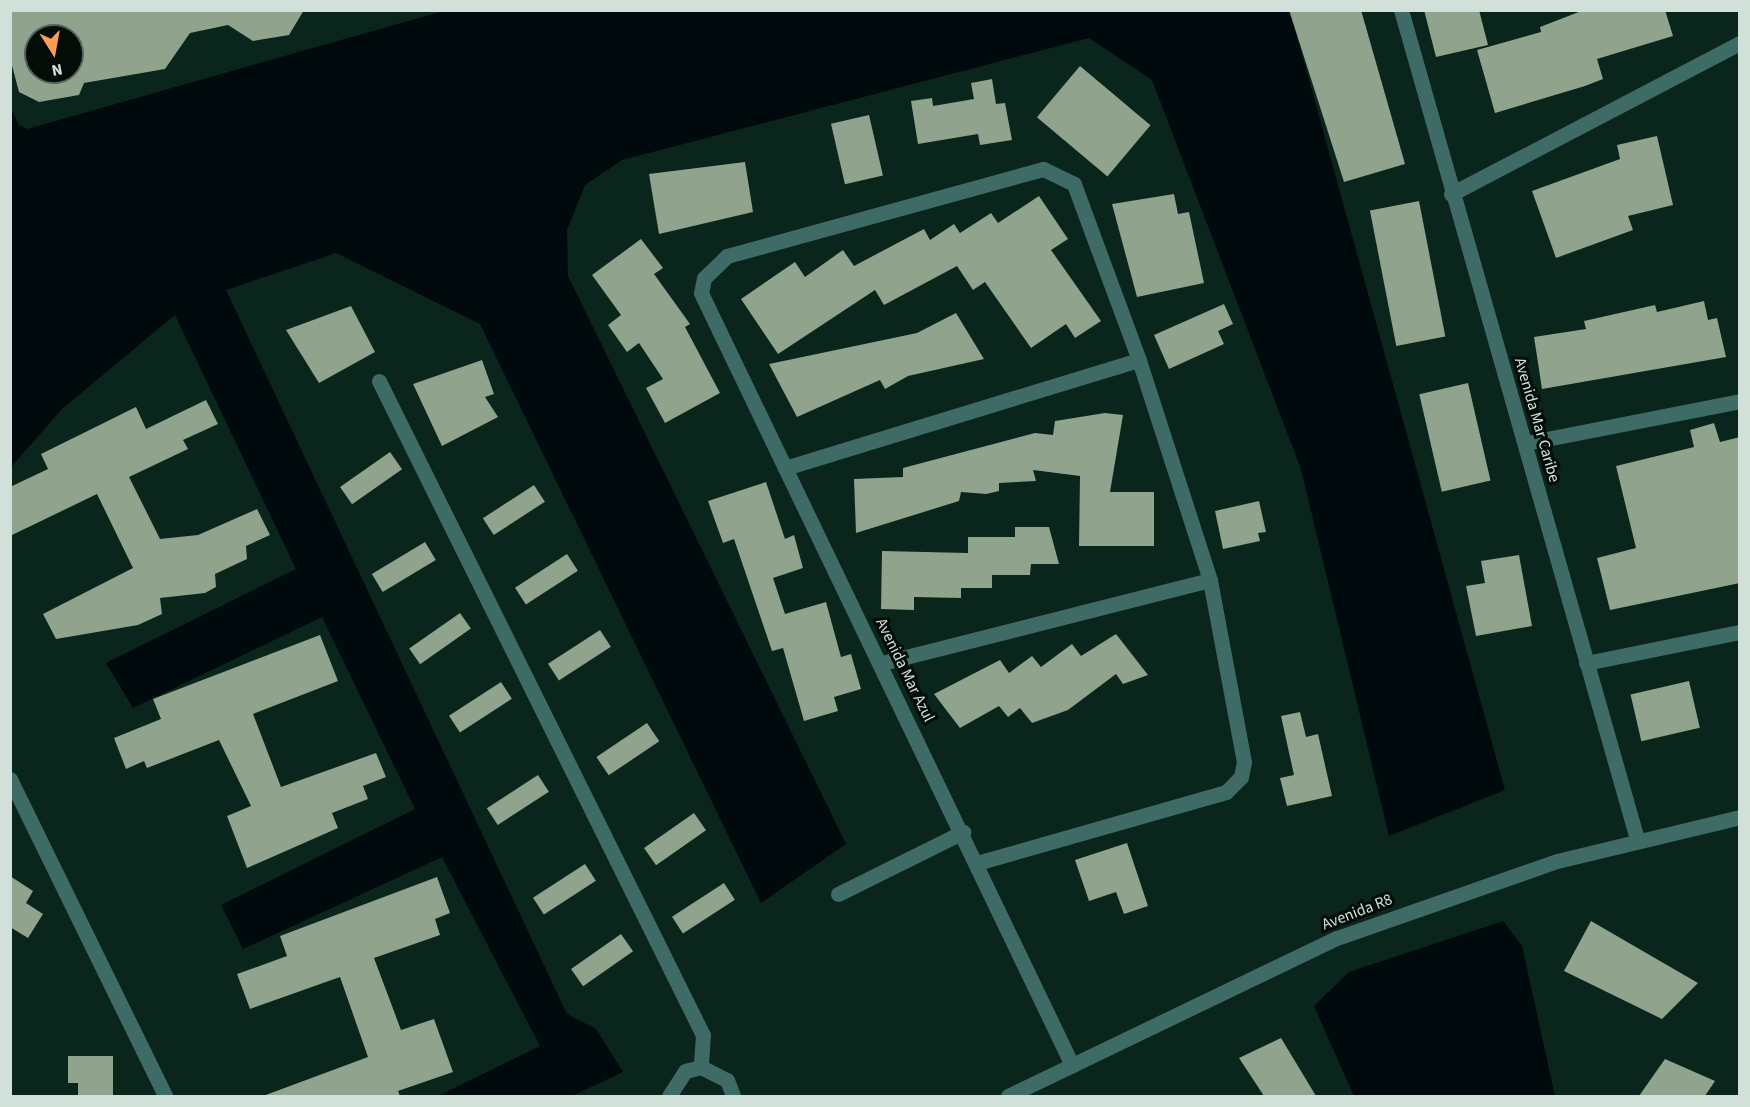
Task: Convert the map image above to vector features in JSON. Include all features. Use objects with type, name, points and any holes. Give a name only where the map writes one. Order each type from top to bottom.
[{"type":"street","name":"Avenida Mar Caribe","points":[[1401,10],[1451,194],[1526,442],[1636,839]]},
{"type":"street","points":[[1451,194],[1740,43]]},
{"type":"street","name":"Avenida Mar Azul","points":[[1072,1065],[882,663],[701,293],[704,278],[727,256],[1043,169],[1074,184],[1139,360]]},
{"type":"street","points":[[785,468],[1139,360],[1210,580],[1245,762],[1236,786],[977,863]]},
{"type":"street","points":[[379,381],[703,1035],[701,1067]]},
{"type":"street","points":[[1526,442],[1740,401]]},
{"type":"street","points":[[882,663],[1210,580]]},
{"type":"street","points":[[1586,663],[1740,632]]},
{"type":"street","points":[[10,779],[165,1096]]},
{"type":"street","name":"Avenida R8","points":[[1008,1096],[1337,938],[1474,886],[1636,839],[1740,817]]},
{"type":"street","points":[[838,894],[963,832]]},
{"type":"street","points":[[669,1096],[685,1071],[701,1067],[727,1080],[733,1096]]},
{"type":"shaded area","points":[[443,11],[1290,11],[1505,790],[1389,836],[1301,469],[1152,80],[1089,38],[622,160],[585,185],[567,230],[568,276],[846,844],[761,903],[480,324],[336,253],[226,290],[567,1014],[596,1029],[623,1072],[572,1096],[438,1096],[540,1046],[442,857],[243,949],[221,905],[415,809],[322,617],[133,708],[106,663],[296,569],[175,315],[62,409],[11,467],[10,109],[27,129]]},
{"type":"shaded area","points":[[1503,921],[1522,946],[1555,1096],[1354,1096],[1314,1006],[1349,972]]},
{"type":"pier","points":[[432,10],[443,11],[27,129],[19,125],[11,109],[27,126]]},
{"type":"building","points":[[10,10],[304,10],[289,35],[253,41],[228,25],[190,33],[165,69],[84,83],[84,24],[24,24],[24,84],[84,84],[79,95],[39,102],[19,92],[10,58]]},
{"type":"building","points":[[1289,10],[1361,10],[1405,164],[1344,182]]},
{"type":"building","points":[[1424,10],[1479,10],[1488,45],[1436,57]]},
{"type":"building","points":[[1584,10],[1665,10],[1673,36],[1597,59],[1603,79],[1495,113],[1477,50],[1541,32],[1540,27]]},
{"type":"building","points":[[1080,66],[1150,125],[1107,176],[1037,117]]},
{"type":"building","points":[[992,79],[996,104],[1005,103],[1012,140],[980,145],[978,134],[918,144],[911,101],[932,98],[933,106],[974,99],[971,83]]},
{"type":"building","points":[[869,115],[883,175],[845,184],[831,124]]},
{"type":"building","points":[[1657,136],[1673,205],[1628,216],[1633,230],[1556,258],[1532,191],[1620,159],[1617,145]]},
{"type":"building","points":[[745,162],[753,212],[659,234],[649,174]]},
{"type":"building","points":[[1174,194],[1178,214],[1189,212],[1204,283],[1137,297],[1112,204]]},
{"type":"building","points":[[1039,196],[1068,239],[1051,250],[1101,321],[1075,338],[1066,324],[1031,348],[985,282],[973,290],[957,266],[884,305],[875,290],[778,354],[741,299],[795,262],[805,277],[843,250],[854,266],[924,229],[930,240],[954,224],[960,233],[991,213],[998,223]]},
{"type":"building","points":[[1419,201],[1445,336],[1396,346],[1370,211]]},
{"type":"building","points":[[641,239],[663,268],[654,274],[690,324],[685,327],[720,393],[665,423],[646,388],[663,379],[639,343],[627,352],[608,325],[621,315],[592,275]]},
{"type":"building","points":[[1704,301],[1708,320],[1717,318],[1726,357],[1542,389],[1534,337],[1586,329],[1584,321],[1655,305],[1657,312]]},
{"type":"building","points":[[1224,304],[1233,324],[1218,331],[1224,344],[1169,369],[1154,335]]},
{"type":"building","points":[[351,306],[375,352],[319,383],[286,330]]},
{"type":"building","points":[[956,313],[984,359],[908,376],[885,389],[880,380],[797,417],[769,364],[917,333]]},
{"type":"building","points":[[482,360],[494,394],[485,397],[498,417],[442,446],[413,384]]},
{"type":"building","points":[[1468,383],[1490,480],[1442,492],[1419,394]]},
{"type":"building","points":[[206,400],[218,424],[183,440],[188,449],[129,477],[160,539],[198,535],[257,509],[270,535],[246,546],[247,559],[215,574],[216,587],[205,593],[160,598],[162,614],[138,625],[56,639],[43,614],[133,568],[97,494],[10,536],[10,487],[48,469],[41,454],[136,407],[146,429]]},
{"type":"building","points":[[1105,413],[1123,415],[1110,492],[1154,492],[1154,546],[1079,546],[1080,476],[1033,470],[1036,481],[999,483],[999,491],[986,494],[961,492],[959,501],[856,533],[854,479],[903,477],[903,468],[1035,433],[1053,435],[1055,421]]},
{"type":"building","points":[[1714,423],[1720,442],[1740,437],[1740,583],[1610,610],[1597,558],[1636,548],[1616,466],[1694,447],[1690,430]]},
{"type":"building","points":[[390,452],[402,469],[352,504],[340,487]]},
{"type":"building","points":[[766,482],[785,539],[794,535],[803,568],[773,578],[785,614],[826,602],[841,657],[851,654],[861,689],[834,697],[838,711],[804,721],[783,648],[772,651],[734,539],[723,543],[708,501]]},
{"type":"building","points":[[534,485],[545,502],[494,535],[483,518]]},
{"type":"building","points":[[1259,501],[1266,532],[1258,533],[1260,541],[1223,549],[1215,511]]},
{"type":"building","points":[[1015,527],[1049,527],[1059,564],[1031,564],[1030,575],[992,575],[992,588],[961,588],[961,598],[914,597],[914,610],[881,609],[882,551],[968,553],[968,537],[1015,537]]},
{"type":"building","points":[[425,542],[436,560],[383,592],[372,574]]},
{"type":"building","points":[[567,554],[578,571],[526,605],[515,588]]},
{"type":"building","points":[[1519,555],[1532,626],[1476,636],[1466,586],[1485,583],[1481,561]]},
{"type":"building","points":[[460,613],[471,629],[420,664],[409,649]]},
{"type":"building","points":[[600,630],[611,647],[559,681],[548,664]]},
{"type":"building","points":[[1116,634],[1148,675],[1123,684],[1116,674],[1068,710],[1032,723],[1020,708],[1008,717],[999,706],[960,728],[934,694],[1000,660],[1009,673],[1032,656],[1041,667],[1072,644],[1081,656]]},
{"type":"building","points":[[320,635],[338,681],[253,714],[281,787],[376,753],[386,777],[363,786],[368,799],[332,813],[338,828],[247,868],[227,816],[251,806],[219,740],[147,768],[144,761],[126,769],[114,738],[161,719],[153,699]]},
{"type":"building","points":[[1689,681],[1700,728],[1641,741],[1631,694]]},
{"type":"building","points":[[501,682],[512,699],[460,733],[449,716]]},
{"type":"building","points":[[1300,712],[1306,737],[1318,734],[1332,796],[1287,806],[1280,778],[1294,775],[1281,716]]},
{"type":"building","points":[[647,723],[659,741],[609,775],[596,757]]},
{"type":"building","points":[[538,775],[549,792],[498,825],[487,808]]},
{"type":"building","points":[[694,813],[706,830],[656,865],[644,848]]},
{"type":"building","points":[[1127,843],[1148,906],[1124,914],[1116,892],[1089,901],[1075,860]]},
{"type":"building","points":[[585,864],[596,881],[544,915],[533,898]]},
{"type":"building","points":[[10,876],[33,891],[26,903],[43,914],[28,938],[10,927]]},
{"type":"building","points":[[437,877],[450,913],[435,919],[440,935],[374,958],[401,1030],[434,1019],[453,1072],[398,1091],[400,1096],[263,1096],[368,1057],[340,977],[250,1009],[237,974],[287,956],[280,936]]},
{"type":"building","points":[[724,883],[735,900],[683,934],[672,917]]},
{"type":"building","points":[[1591,921],[1698,983],[1662,1019],[1564,971]]},
{"type":"building","points":[[621,934],[633,951],[583,986],[571,969]]},
{"type":"building","points":[[1281,1038],[1316,1096],[1264,1096],[1239,1058]]},
{"type":"building","points":[[68,1056],[113,1056],[113,1096],[78,1096],[78,1083],[68,1083]]},
{"type":"building","points":[[1665,1059],[1715,1081],[1705,1096],[1639,1096]]}]
